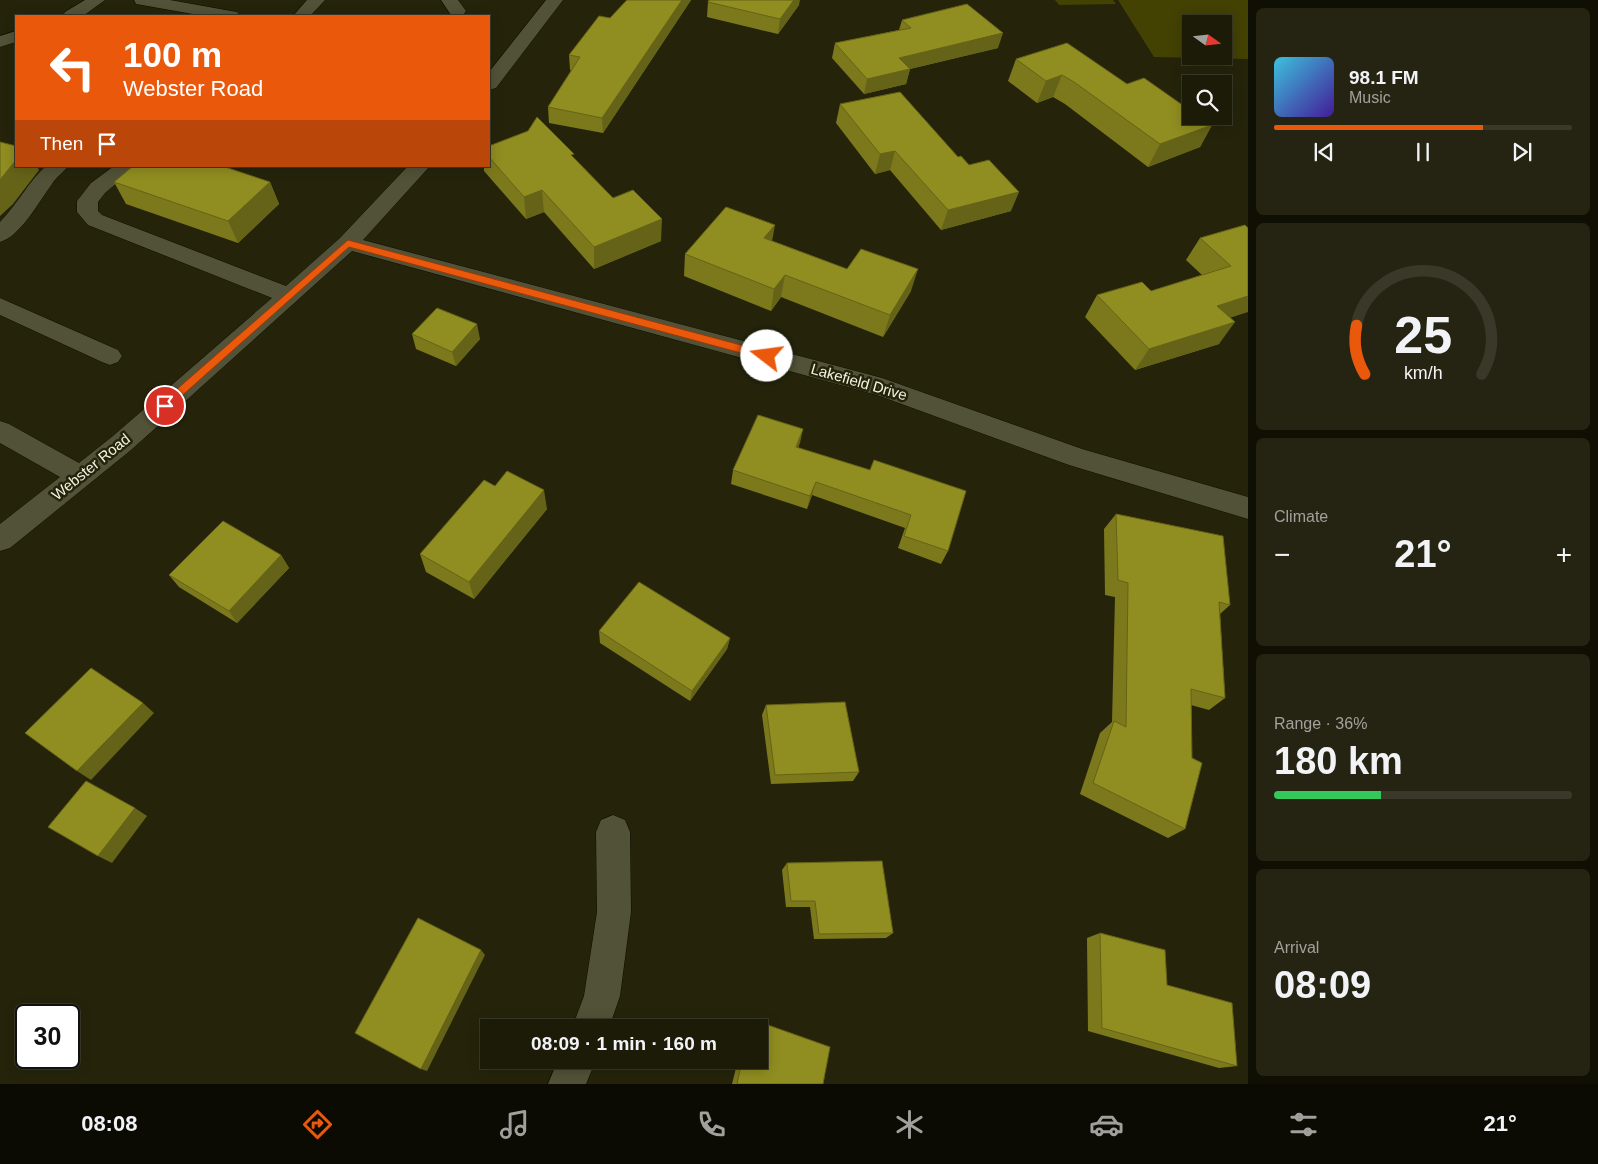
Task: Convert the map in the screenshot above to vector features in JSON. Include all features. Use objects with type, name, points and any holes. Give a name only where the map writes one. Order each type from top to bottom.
[{"type":"street","points":[[73,15],[97,0]]},
{"type":"street","points":[[142,0],[217,15]]},
{"type":"street","points":[[302,15],[317,0]]},
{"type":"street","points":[[490,81],[496,66],[555,0]]},
{"type":"street","points":[[0,42],[15,36]]},
{"type":"street","points":[[0,235],[21,213],[46,176],[57,167]]},
{"type":"street","points":[[126,167],[98,188],[87,201],[88,212],[95,220],[289,296]]},
{"type":"street","name":"Webster Road","points":[[0,540],[122,443],[289,296],[348,243],[419,167]]},
{"type":"street","name":"Lakefield Drive","points":[[348,243],[882,387],[1078,458],[1248,508]]},
{"type":"street","points":[[0,306],[110,356]]},
{"type":"street","points":[[0,431],[80,476]]},
{"type":"street","points":[[593,1019],[602,996],[614,912],[612,832]]},
{"type":"street","points":[[567,1084],[573,1069]]},
{"type":"shaded area","points":[[1055,0],[1113,0],[1116,4],[1059,5]]},
{"type":"shaded area","points":[[1118,0],[1248,0],[1248,59],[1232,59],[1232,15],[1182,15],[1182,58],[1154,57]]},
{"type":"building","points":[[627,0],[682,0],[602,118],[548,107],[580,57],[569,55],[599,16],[610,18]]},
{"type":"building","points":[[709,0],[794,0],[780,19],[708,2]]},
{"type":"building","points":[[967,4],[1003,33],[899,58],[910,69],[867,79],[835,43],[911,28],[902,20]]},
{"type":"building","points":[[1067,43],[1127,84],[1144,78],[1182,105],[1182,125],[1212,125],[1160,144],[1074,82],[1062,75],[1046,81],[1016,59]]},
{"type":"building","points":[[900,92],[958,157],[961,156],[969,165],[989,160],[1019,192],[948,210],[895,151],[880,154],[840,104]]},
{"type":"building","points":[[537,117],[574,154],[571,155],[613,198],[633,190],[662,219],[594,247],[542,190],[524,197],[490,158],[490,146],[528,131]]},
{"type":"building","points":[[0,142],[15,146],[15,161],[0,180]]},
{"type":"building","points":[[132,167],[225,167],[270,182],[228,221],[114,182]]},
{"type":"building","points":[[726,207],[775,225],[764,238],[847,269],[861,249],[918,269],[890,315],[785,275],[774,289],[685,254]]},
{"type":"building","points":[[1245,225],[1248,228],[1248,296],[1217,306],[1235,322],[1149,349],[1097,295],[1142,282],[1151,291],[1231,266],[1200,238]]},
{"type":"building","points":[[437,308],[477,324],[452,352],[412,334]]},
{"type":"building","points":[[758,415],[803,429],[796,447],[870,470],[874,460],[966,491],[948,551],[904,536],[911,515],[816,482],[810,496],[733,470]]},
{"type":"building","points":[[507,471],[544,490],[469,582],[420,554],[484,480],[495,486]]},
{"type":"building","points":[[1116,514],[1223,536],[1230,605],[1219,602],[1225,698],[1191,689],[1192,758],[1202,763],[1185,829],[1093,783],[1114,721],[1126,727],[1128,583],[1118,580]]},
{"type":"building","points":[[223,521],[281,555],[229,611],[169,575]]},
{"type":"building","points":[[639,582],[730,638],[692,691],[599,631]]},
{"type":"building","points":[[91,668],[143,703],[77,771],[25,733]]},
{"type":"building","points":[[845,702],[859,772],[775,775],[766,705]]},
{"type":"building","points":[[86,781],[135,808],[98,856],[48,827]]},
{"type":"building","points":[[882,861],[893,933],[819,934],[815,901],[791,901],[787,863]]},
{"type":"building","points":[[418,918],[481,950],[421,1069],[355,1033]]},
{"type":"building","points":[[1100,933],[1165,950],[1167,985],[1232,1003],[1237,1066],[1102,1028]]},
{"type":"building","points":[[768,1025],[830,1047],[823,1084],[737,1084],[740,1069],[768,1069]]},
{"type":"route","points":[[165,406],[348,243],[767,356]]}]
